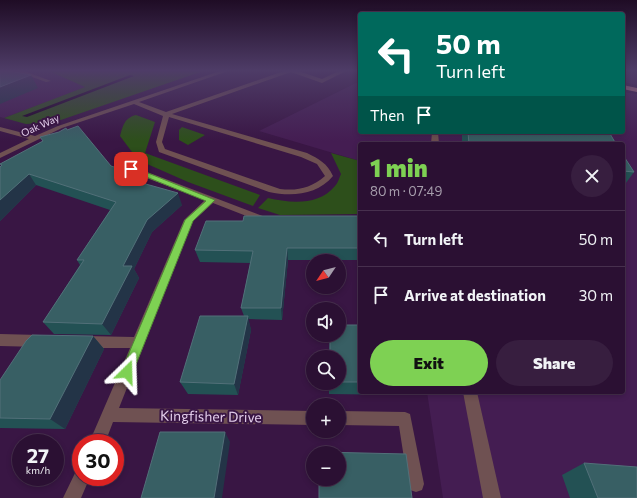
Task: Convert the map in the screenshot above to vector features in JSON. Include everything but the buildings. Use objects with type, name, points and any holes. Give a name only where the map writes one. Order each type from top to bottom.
[{"type":"street","name":"Oak Way","points":[[0,156],[33,138],[60,127],[157,94]]},
{"type":"street","points":[[167,114],[223,94]]},
{"type":"street","points":[[134,102],[142,107],[167,114],[304,155],[317,160],[325,166],[329,176],[321,184],[309,191],[286,193],[272,190],[162,150],[159,142],[167,114]]},
{"type":"street","points":[[0,129],[33,138]]},
{"type":"street","points":[[131,169],[244,213],[264,220],[272,220]]},
{"type":"street","points":[[101,434],[190,220],[211,200]]},
{"type":"street","points":[[0,340],[54,341]]},
{"type":"street","points":[[69,342],[139,343]]},
{"type":"street","points":[[470,394],[492,498]]},
{"type":"street","name":"Kingfisher Drive","points":[[109,415],[306,418]]},
{"type":"street","points":[[346,418],[405,419],[416,484]]},
{"type":"street","points":[[72,498],[78,486]]},
{"type":"shaded area","points":[[0,94],[67,94],[4,118],[0,117]]},
{"type":"shaded area","points":[[333,94],[358,94],[358,134],[625,134],[625,94],[637,94],[637,498],[443,498],[427,394],[625,394],[625,142],[358,142],[358,160],[259,131]]},
{"type":"green space","points":[[66,94],[136,94],[55,122],[26,124],[4,118]]},
{"type":"green space","points":[[136,115],[155,122],[145,153],[260,195],[253,206],[188,182],[138,160],[120,136],[126,120]]},
{"type":"green space","points":[[182,127],[205,135],[188,145],[179,140],[179,130]]},
{"type":"green space","points":[[331,153],[358,160],[358,214],[280,215],[258,208],[268,198],[295,202],[313,200],[321,197],[336,185],[341,174]]},
{"type":"waterway","points":[[25,116],[83,94]]},
{"type":"route","points":[[127,372],[190,220],[211,200],[131,169]]}]
